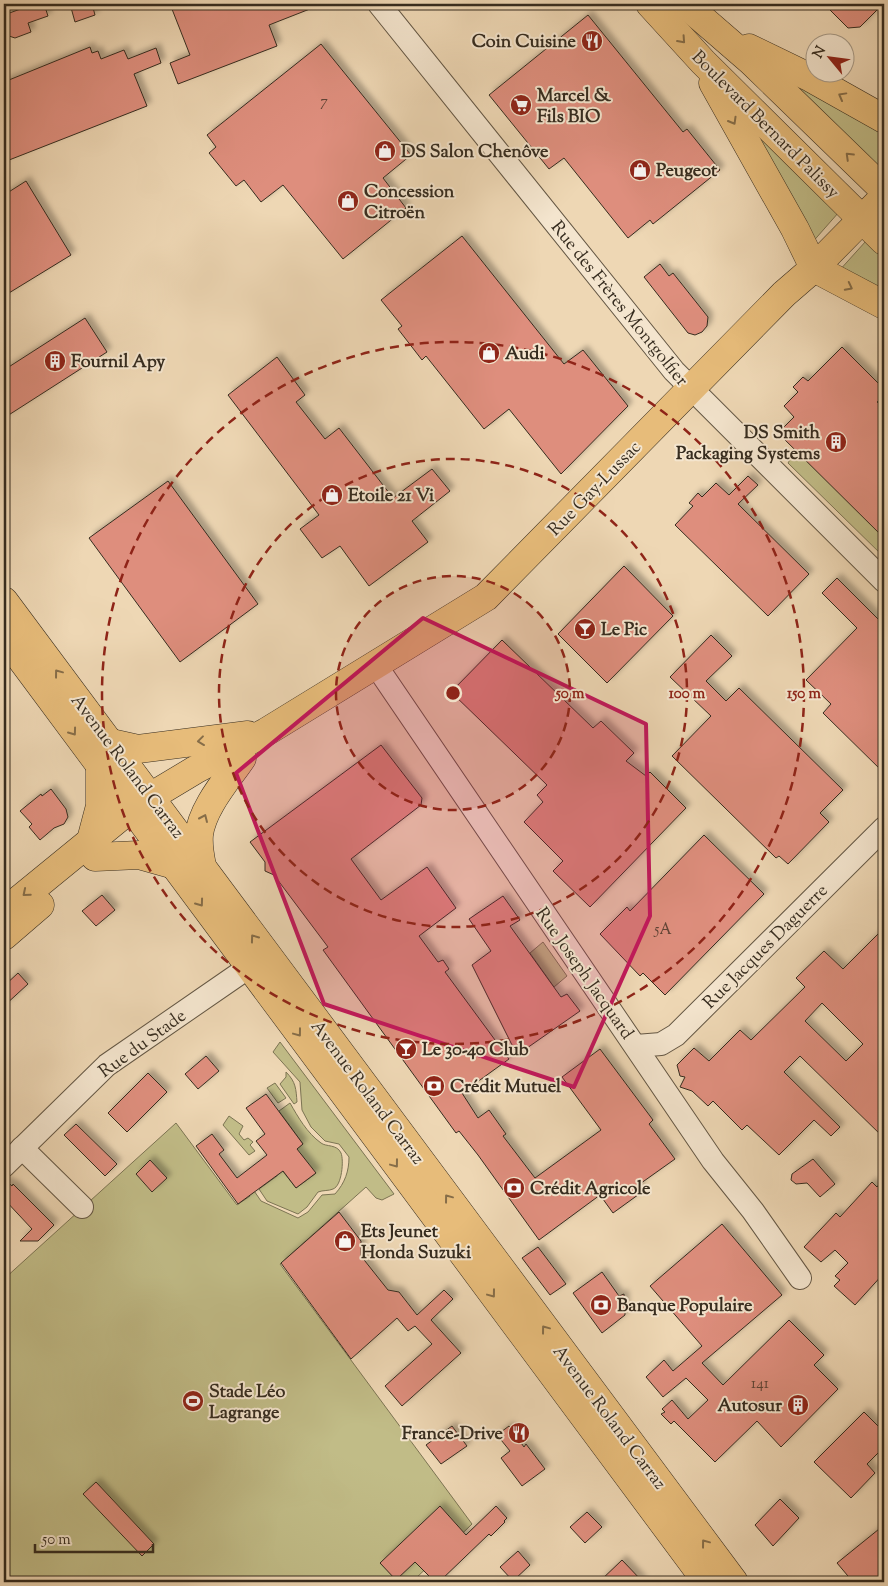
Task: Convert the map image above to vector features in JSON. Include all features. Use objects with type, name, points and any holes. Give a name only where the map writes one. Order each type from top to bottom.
[{"type":"main road","name":"Boulevard Bernard Palissy","points":[[650,4],[703,62],[807,165],[873,222],[884,241]]},
{"type":"main road","name":"Boulevard Bernard Palissy","points":[[685,4],[797,104],[884,191]]},
{"type":"main road","points":[[716,32],[810,78],[884,119]]},
{"type":"main road","points":[[703,62],[729,114],[795,229],[814,268],[884,305]]},
{"type":"main road","points":[[807,165],[856,186],[884,191]]},
{"type":"main road","name":"Rue Gay-Lussac","points":[[145,809],[496,588],[784,294],[873,222],[884,197]]},
{"type":"main road","name":"Avenue Roland Carraz","points":[[4,601],[111,743],[171,864],[707,1582]]},
{"type":"main road","name":"Avenue Roland Carraz","points":[[4,636],[100,768],[145,809],[202,866],[734,1582]]},
{"type":"main road","name":"Rue Gay-Lussac","points":[[145,809],[242,758],[266,732]]},
{"type":"main road","points":[[111,743],[138,749],[266,732]]},
{"type":"main road","points":[[202,866],[199,849],[201,824],[242,758]]},
{"type":"main road","points":[[4,936],[93,849],[100,806],[100,768]]},
{"type":"main road","points":[[4,912],[93,849],[145,809]]},
{"type":"main road","points":[[93,849],[139,855],[171,864]]},
{"type":"street","name":"Rue des Frères Montgolfier","points":[[378,4],[691,390],[884,581]]},
{"type":"street","name":"Rue Joseph Jacquard","points":[[375,664],[636,1046],[712,1161],[753,1211],[800,1278]]},
{"type":"street","name":"Rue Jacques Daguerre","points":[[636,1046],[661,1044],[676,1035],[884,828]]},
{"type":"street","name":"Rue du Stade","points":[[4,1166],[107,1065],[249,967]]},
{"type":"street","points":[[22,1148],[82,1207]]},
{"type":"highlighted area","points":[[423,618],[646,724],[650,916],[574,1087],[324,1004],[236,773]]},
{"type":"shaded area","points":[[765,62],[884,130],[884,166],[879,171]]},
{"type":"shaded area","points":[[735,112],[839,212],[810,245]]},
{"type":"shaded area","points":[[866,241],[884,258],[884,297],[838,272]]},
{"type":"shaded area","points":[[796,450],[884,538],[884,557],[788,463]]},
{"type":"shaded area","points":[[543,942],[567,976],[554,987],[530,953]]},
{"type":"shaded area","name":"Stade Léo Lagrange","points":[[280,1042],[394,1194],[382,1200],[376,1198],[366,1187],[280,1264],[472,1524],[412,1582],[4,1582],[4,1279],[176,1123],[237,1205],[250,1196],[244,1189],[250,1185],[261,1201],[298,1218],[308,1212],[322,1195],[335,1194],[346,1177],[349,1157],[339,1144],[325,1141],[311,1127],[302,1110],[300,1082],[273,1052]]},
{"type":"shaded area","points":[[286,1072],[295,1086],[297,1102],[294,1104],[280,1084],[286,1077]]},
{"type":"shaded area","points":[[275,1083],[286,1098],[278,1103],[267,1088]]},
{"type":"shaded area","points":[[290,1103],[307,1130],[323,1144],[337,1148],[341,1153],[342,1161],[342,1172],[336,1187],[331,1190],[318,1192],[307,1207],[298,1214],[267,1201],[259,1189],[277,1176],[281,1169],[296,1188],[315,1174],[301,1154],[288,1156],[303,1144],[279,1111]]},
{"type":"shaded area","points":[[229,1116],[243,1126],[239,1134],[244,1140],[248,1138],[253,1142],[250,1145],[255,1151],[249,1155],[223,1125]]},
{"type":"building","points":[[25,4],[44,4],[48,16],[28,23],[31,32],[15,38],[9,36],[4,15],[26,7]]},
{"type":"building","points":[[70,4],[92,4],[95,15],[75,22]]},
{"type":"building","points":[[170,4],[320,5],[269,25],[277,46],[178,84],[170,63],[190,55]]},
{"type":"building","points":[[824,4],[883,4],[860,27],[848,28]]},
{"type":"building","points":[[588,15],[683,132],[687,129],[720,170],[653,224],[650,220],[628,238],[564,158],[549,169],[489,95]]},
{"type":"building","points":[[321,44],[411,155],[383,178],[406,208],[343,259],[283,185],[261,202],[244,180],[236,186],[209,153],[216,147],[207,135]]},
{"type":"building","points":[[90,47],[92,53],[98,51],[101,59],[124,50],[128,59],[156,48],[161,63],[134,74],[147,106],[4,162],[4,82]]},
{"type":"building","points":[[26,181],[71,255],[4,296],[4,195]]},
{"type":"building","name":"Audi","points":[[462,236],[564,364],[583,350],[628,406],[561,474],[509,409],[484,429],[426,356],[422,360],[398,329],[402,326],[381,300]]},
{"type":"building","points":[[660,264],[669,276],[673,273],[708,317],[707,326],[702,332],[695,335],[688,333],[644,277]]},
{"type":"building","name":"Fournil Apy","points":[[85,318],[107,352],[4,418],[4,370]]},
{"type":"building","name":"DS Smith Packaging Systems","points":[[842,347],[884,389],[884,395],[877,402],[884,409],[884,538],[778,433],[794,417],[784,406],[798,392],[793,387],[803,377],[808,381]]},
{"type":"building","points":[[277,357],[305,395],[296,402],[325,439],[339,428],[393,498],[432,469],[450,491],[412,521],[428,542],[369,586],[340,546],[322,558],[300,529],[319,515],[228,395]]},
{"type":"building","points":[[748,476],[758,485],[738,504],[809,574],[768,616],[675,525],[693,506],[689,503],[698,493],[702,497],[716,483],[729,495]]},
{"type":"building","points":[[168,481],[258,604],[180,662],[89,538]]},
{"type":"building","points":[[624,566],[673,616],[607,683],[558,634]]},
{"type":"building","points":[[837,578],[884,625],[884,773],[823,713],[831,704],[806,680],[857,628],[822,593]]},
{"type":"building","points":[[711,635],[732,656],[706,681],[726,701],[739,688],[843,790],[820,813],[829,822],[788,864],[779,856],[776,858],[672,756],[711,716],[670,677]]},
{"type":"building","points":[[502,640],[593,728],[601,721],[634,753],[626,761],[646,776],[650,772],[686,808],[590,907],[553,871],[563,861],[524,822],[543,802],[537,795],[547,785],[451,692]]},
{"type":"building","points":[[381,745],[422,798],[421,805],[351,859],[381,900],[427,867],[456,908],[419,936],[438,962],[443,960],[449,969],[445,972],[509,1059],[462,1093],[478,1118],[489,1110],[506,1134],[503,1136],[535,1178],[601,1130],[562,1077],[600,1049],[653,1120],[649,1124],[675,1159],[637,1186],[642,1192],[613,1213],[600,1195],[539,1240],[478,1155],[459,1131],[456,1133],[323,950],[328,947],[274,875],[265,871],[265,862],[250,842]]},
{"type":"building","points":[[51,789],[66,809],[68,817],[64,824],[54,828],[40,840],[29,827],[32,824],[20,811],[41,794],[42,796]]},
{"type":"building","points":[[704,835],[764,894],[665,995],[643,973],[640,976],[600,934],[627,907],[630,911]]},
{"type":"building","points":[[102,895],[115,910],[96,926],[82,911]]},
{"type":"building","points":[[503,896],[520,920],[510,926],[561,997],[567,994],[580,1011],[517,1055],[472,965],[491,951],[469,919]]},
{"type":"building","points":[[884,928],[884,1138],[800,1056],[784,1072],[840,1127],[831,1136],[814,1120],[779,1155],[747,1125],[742,1130],[713,1101],[708,1106],[692,1091],[680,1087],[685,1077],[680,1076],[677,1065],[694,1048],[709,1061],[740,1030],[751,1040],[805,987],[796,978],[824,951],[843,969]],"holes":[[[822,1003],[863,1044],[846,1061],[805,1021]]]},
{"type":"building","points":[[18,973],[28,984],[4,1006],[4,986]]},
{"type":"building","points":[[206,1056],[219,1071],[198,1089],[185,1074]]},
{"type":"building","points":[[148,1073],[167,1092],[127,1132],[108,1113]]},
{"type":"building","points":[[266,1094],[303,1144],[297,1149],[316,1173],[296,1188],[283,1171],[238,1204],[196,1146],[212,1134],[224,1150],[219,1154],[237,1178],[267,1155],[256,1141],[265,1134],[246,1108]]},
{"type":"building","points":[[76,1124],[117,1164],[105,1176],[64,1135]]},
{"type":"building","points":[[813,1159],[835,1184],[820,1197],[807,1183],[796,1184],[791,1180],[792,1174]]},
{"type":"building","points":[[150,1160],[167,1178],[152,1192],[136,1174]]},
{"type":"building","points":[[884,1178],[884,1273],[855,1305],[834,1286],[840,1280],[835,1276],[848,1263],[835,1250],[821,1262],[804,1247],[836,1213],[840,1217],[872,1182],[877,1187]]},
{"type":"building","points":[[4,1179],[12,1186],[13,1184],[54,1225],[38,1241],[20,1241],[32,1229],[4,1199]]},
{"type":"building","points":[[339,1212],[361,1241],[361,1256],[388,1290],[399,1292],[417,1315],[444,1290],[453,1299],[431,1320],[461,1353],[402,1406],[385,1386],[432,1344],[415,1326],[408,1331],[397,1318],[351,1359],[281,1263]]},
{"type":"building","points":[[722,1224],[782,1295],[702,1363],[723,1385],[789,1320],[824,1355],[814,1365],[838,1389],[781,1447],[757,1421],[715,1462],[674,1421],[671,1424],[661,1414],[665,1412],[662,1409],[672,1400],[688,1419],[708,1400],[686,1378],[663,1397],[646,1377],[664,1360],[673,1371],[702,1346],[650,1286]]},
{"type":"building","points":[[538,1247],[566,1284],[550,1295],[522,1258]]},
{"type":"building","points":[[602,1272],[619,1296],[624,1294],[625,1315],[602,1333],[573,1293]]},
{"type":"building","points":[[864,1412],[884,1432],[884,1447],[867,1464],[875,1473],[851,1498],[814,1462]]},
{"type":"building","points":[[452,1426],[467,1446],[441,1464],[426,1445]]},
{"type":"building","points":[[509,1426],[524,1447],[526,1444],[545,1469],[522,1486],[501,1458],[510,1451],[497,1435]]},
{"type":"building","points":[[96,1482],[154,1544],[142,1556],[83,1494]]},
{"type":"building","points":[[780,1499],[799,1518],[773,1546],[755,1525]]},
{"type":"building","points":[[440,1506],[466,1535],[496,1506],[507,1518],[491,1536],[489,1534],[439,1582],[435,1582],[415,1562],[396,1580],[380,1563]]},
{"type":"building","points":[[587,1512],[602,1527],[585,1543],[570,1527]]},
{"type":"building","points":[[884,1525],[884,1582],[853,1582],[837,1563]]},
{"type":"building","points":[[518,1551],[530,1565],[513,1581],[500,1567]]},
{"type":"building","points":[[622,1560],[643,1582],[599,1582]]},
{"type":"place","name":"Coin Cuisine","points":[[592,41]]},
{"type":"place","name":"Marcel & Fils BIO","points":[[521,105]]},
{"type":"place","name":"DS Salon Chenôve","points":[[385,151]]},
{"type":"place","name":"Peugeot","points":[[640,170]]},
{"type":"place","name":"Concession Citroën","points":[[348,201]]},
{"type":"place","name":"Audi","points":[[489,353]]},
{"type":"place","name":"Fournil Apy","points":[[55,361]]},
{"type":"place","name":"DS Smith Packaging Systems","points":[[836,442]]},
{"type":"place","name":"Etoile 21 Vi","points":[[332,495]]},
{"type":"place","name":"Le Pic","points":[[585,629]]},
{"type":"place","name":"Le 30-40 Club","points":[[406,1049]]},
{"type":"place","name":"Crédit Mutuel","points":[[434,1086]]},
{"type":"place","name":"Crédit Agricole","points":[[514,1188]]},
{"type":"place","name":"Ets Jeunet Honda Suzuki","points":[[345,1241]]},
{"type":"place","name":"Banque Populaire","points":[[601,1305]]},
{"type":"place","name":"Stade Léo Lagrange","points":[[193,1401]]},
{"type":"place","name":"Autosur","points":[[798,1405]]},
{"type":"place","name":"France-Drive","points":[[519,1433]]}]
